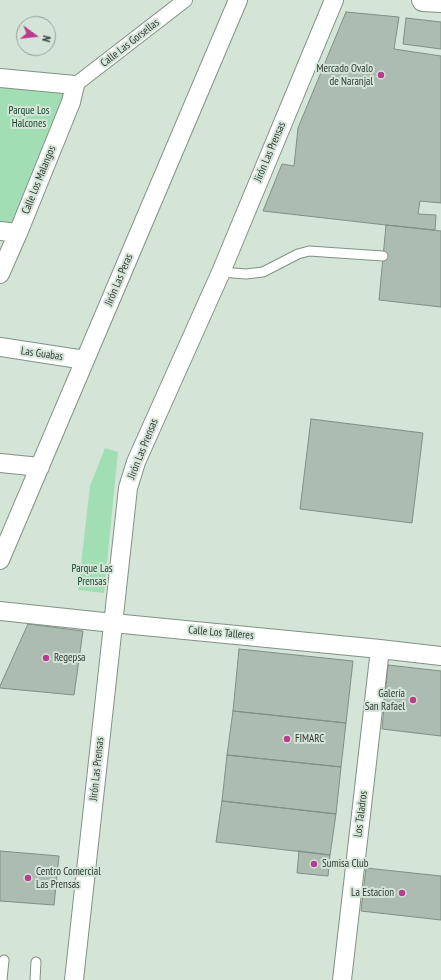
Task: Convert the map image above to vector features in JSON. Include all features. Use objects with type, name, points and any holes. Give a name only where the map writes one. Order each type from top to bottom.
[{"type":"main road","points":[[423,0],[441,1]]},
{"type":"street","name":"Calle Las Gorsellas","points":[[74,85],[185,0]]},
{"type":"street","name":"Jirón Las Peras","points":[[0,560],[238,0]]},
{"type":"street","name":"Jirón Las Prensas","points":[[74,980],[128,488],[136,462],[220,272],[334,0]]},
{"type":"street","points":[[0,78],[74,85]]},
{"type":"street","name":"Calle Los Malangos","points":[[0,274],[71,102],[74,85]]},
{"type":"street","points":[[0,231],[18,233]]},
{"type":"street","name":"Las Guabas","points":[[0,348],[85,360]]},
{"type":"street","points":[[0,463],[40,467]]},
{"type":"street","name":"Calle Los Talleres","points":[[0,611],[441,656]]},
{"type":"street","name":"Los Taladros","points":[[342,980],[380,649]]},
{"type":"lane","points":[[220,272],[246,274],[263,272],[298,254],[309,251],[383,256]]},
{"type":"lane","points":[[2,980],[4,960]]},
{"type":"lane","points":[[35,980],[36,962]]},
{"type":"green space","name":"Parque Los Halcones","points":[[0,84],[61,91],[69,96],[16,228],[0,227]]},
{"type":"green space","name":"Parque Las Prensas","points":[[105,448],[118,452],[104,593],[78,590],[90,486]]},
{"type":"building","name":"Mercado Ovalo de Naranjal","points":[[346,12],[399,17],[394,49],[441,56],[441,203],[420,201],[418,214],[436,215],[435,230],[263,211],[282,164],[294,166],[298,128]]},
{"type":"building","points":[[406,18],[441,22],[441,49],[403,44]]},
{"type":"building","points":[[386,225],[441,231],[441,307],[379,300]]},
{"type":"building","points":[[311,419],[423,433],[412,523],[300,509]]},
{"type":"building","name":"Regepsa","points":[[28,624],[83,631],[74,695],[0,688]]},
{"type":"building","points":[[239,649],[353,661],[346,723],[233,711]]},
{"type":"building","name":"Galería San Rafael","points":[[388,665],[441,671],[441,736],[382,729]]},
{"type":"building","name":"FIMARC","points":[[233,711],[346,723],[341,767],[227,755]]},
{"type":"building","points":[[227,755],[341,767],[336,814],[222,801]]},
{"type":"building","points":[[222,801],[336,814],[330,855],[216,842]]},
{"type":"building","name":"Centro Comercial Las Prensas","points":[[0,851],[59,856],[54,905],[0,901]]},
{"type":"building","name":"Sumisa Club","points":[[299,851],[330,855],[328,876],[297,873]]},
{"type":"building","name":"La Estacion","points":[[366,868],[441,876],[441,920],[361,911]]},
{"type":"place","name":"Mercado Ovalo de Naranjal","points":[[381,75]]},
{"type":"place","name":"Regepsa","points":[[46,658]]},
{"type":"place","name":"Galería San Rafael","points":[[413,700]]},
{"type":"place","name":"FIMARC","points":[[287,739]]},
{"type":"place","name":"Sumisa Club","points":[[314,864]]},
{"type":"place","name":"Centro Comercial Las Prensas","points":[[28,878]]},
{"type":"place","name":"La Estacion","points":[[402,893]]}]
